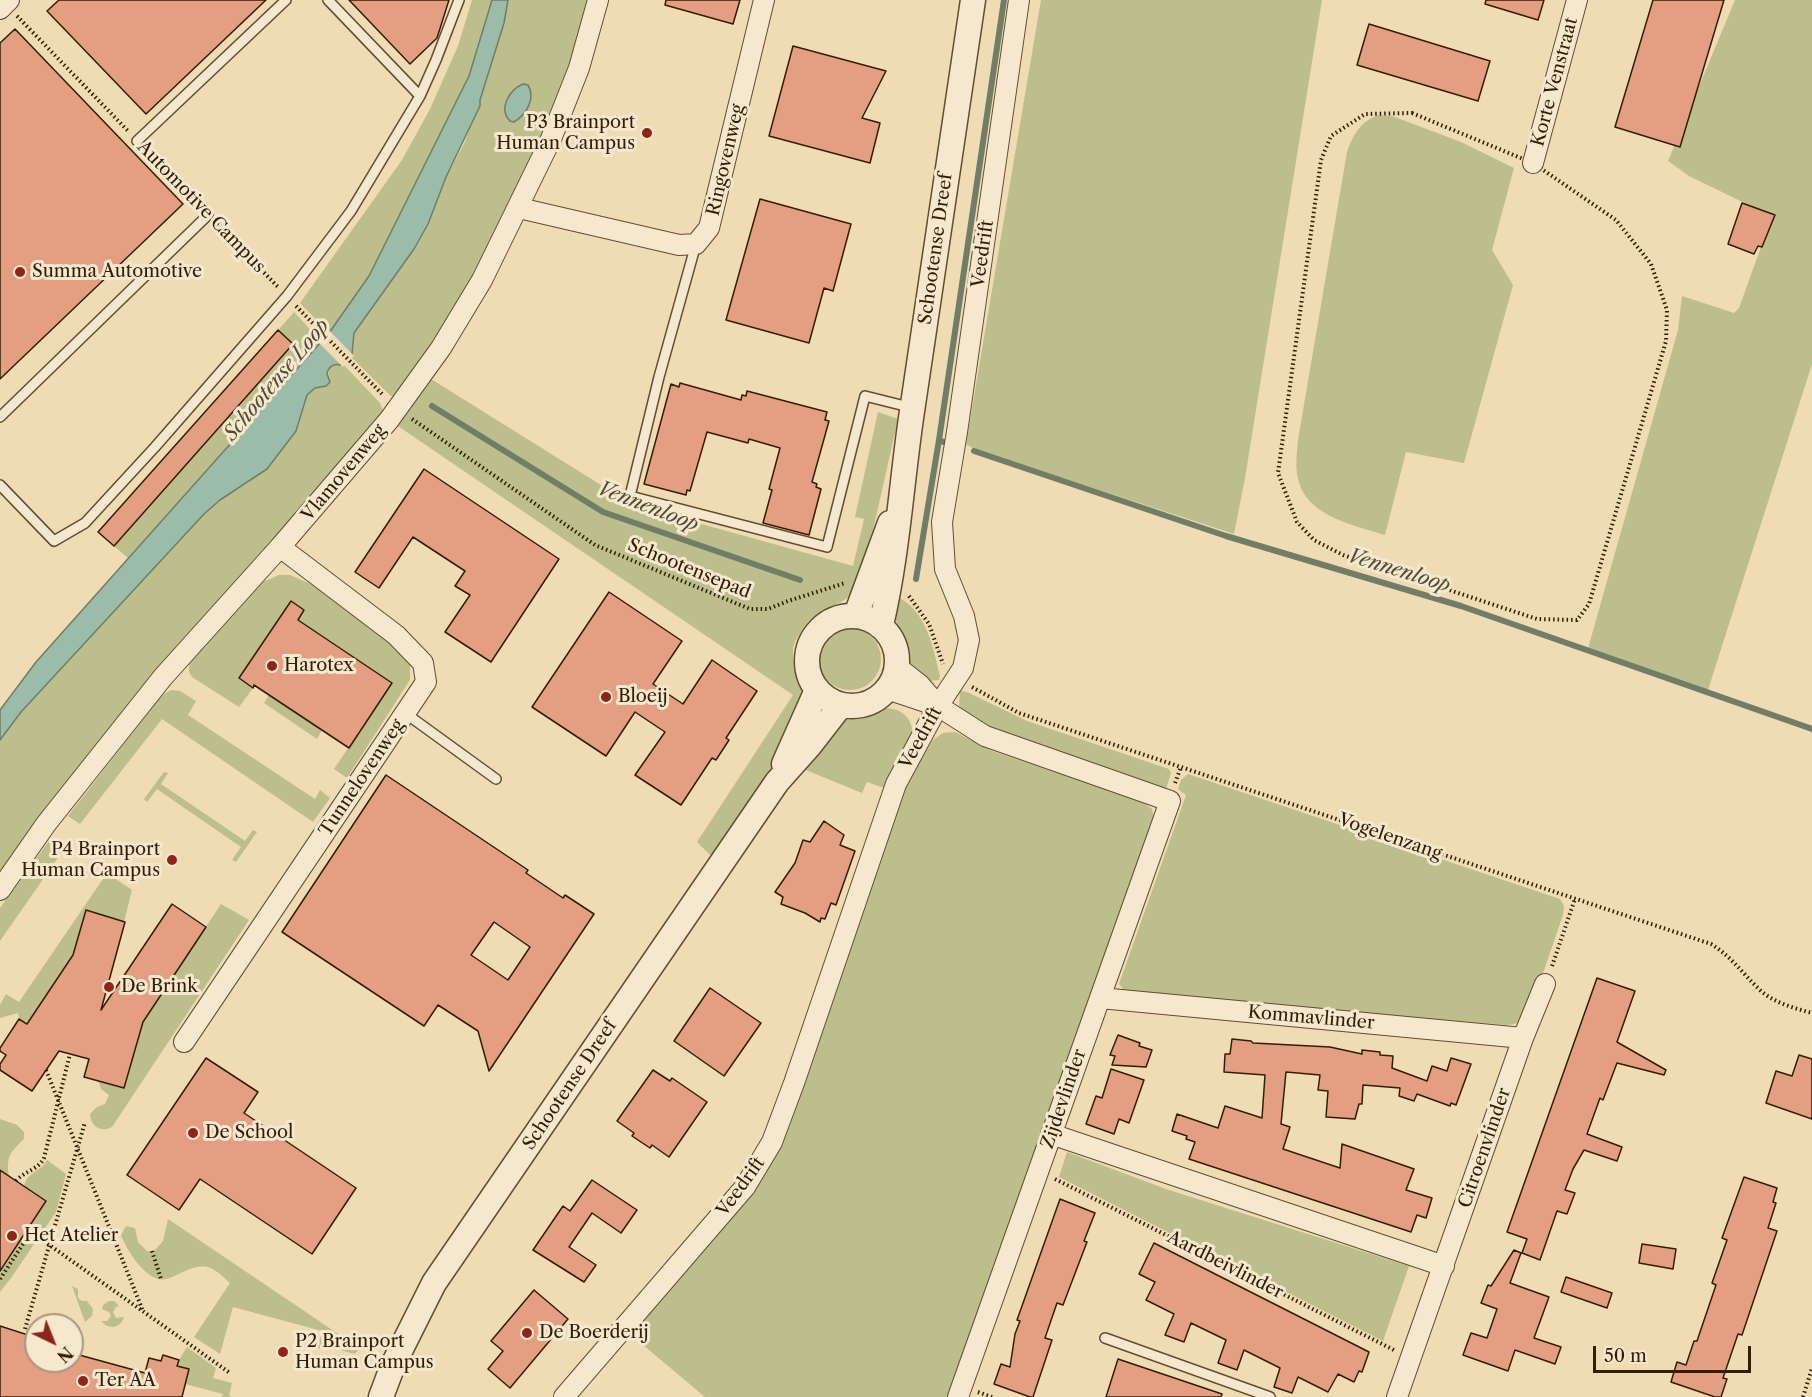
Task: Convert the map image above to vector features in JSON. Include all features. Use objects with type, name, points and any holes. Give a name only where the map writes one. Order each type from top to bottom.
[{"type":"street","name":"Vlamovenweg","points":[[0,890],[46,824],[163,677],[280,547],[398,409],[441,348],[483,280],[551,140],[579,68],[598,0]]},
{"type":"street","name":"Ringovenweg","points":[[696,244],[709,228],[764,0]]},
{"type":"street","name":"Schootense Dreef","points":[[856,615],[880,584],[897,541],[913,408],[973,0]]},
{"type":"street","name":"Veedrift","points":[[564,1397],[745,1187],[772,1142],[896,784],[938,706],[963,668],[969,640],[964,616],[945,568],[942,522],[959,421],[1019,0]]},
{"type":"street","name":"Korte Venstraat","points":[[1533,163],[1577,0]]},
{"type":"street","points":[[519,207],[680,245],[696,244]]},
{"type":"street","name":"Tunnelovenweg","points":[[184,1042],[426,682],[423,663],[396,635],[280,547]]},
{"type":"street","name":"Schootense Dreef","points":[[880,584],[881,625]]},
{"type":"street","points":[[856,615],[869,618],[881,625],[891,637],[897,651],[894,679],[887,689],[878,698],[866,704],[854,706],[841,705],[828,699],[817,690],[808,674],[807,657],[812,639],[823,626],[838,617],[856,615]]},
{"type":"street","points":[[897,667],[920,685],[938,706]]},
{"type":"street","points":[[887,689],[938,706]]},
{"type":"street","name":"Schootense Dreef","points":[[777,782],[817,690]]},
{"type":"street","name":"Schootense Dreef","points":[[381,1397],[393,1365],[434,1283],[777,782],[841,705]]},
{"type":"street","name":"Zijdevlinder","points":[[938,706],[985,736],[1170,801],[958,1397]]},
{"type":"street","name":"Citroenvlinder","points":[[1397,1397],[1523,1038],[1545,984]]},
{"type":"street","name":"Kommavlinder","points":[[1100,998],[1523,1038]]},
{"type":"street","points":[[1051,1134],[1444,1266]]},
{"type":"lane","points":[[137,141],[286,0]]},
{"type":"lane","points":[[328,0],[420,96]]},
{"type":"lane","points":[[0,484],[54,541],[86,523],[287,296],[351,211],[420,96],[459,0]]},
{"type":"lane","points":[[0,417],[208,214]]},
{"type":"lane","points":[[696,244],[658,377],[630,496],[827,547],[865,396],[913,408]]},
{"type":"lane","points":[[405,713],[496,779]]},
{"type":"lane","points":[[1105,1338],[1270,1397]]},
{"type":"path","name":"Automotive Campus","points":[[5,4],[352,365],[398,409]]},
{"type":"path","points":[[1412,113],[1533,163],[1616,220],[1651,264],[1667,310],[1666,341],[1592,592],[1588,604],[1576,620],[1537,619],[1343,555],[1314,540],[1297,522],[1278,472],[1321,160],[1331,136],[1365,114],[1412,113]]},
{"type":"path","name":"Schootensepad","points":[[398,409],[595,545],[750,609],[768,609],[837,584],[880,584]]},
{"type":"path","points":[[880,584],[908,594],[929,624],[944,666],[957,677]]},
{"type":"path","name":"Vogelenzang","points":[[957,677],[982,694],[1019,713],[1711,944],[1725,952],[1770,998],[1812,1013]]},
{"type":"path","points":[[1545,984],[1575,899]]},
{"type":"path","points":[[16,1182],[24,1173],[41,1164],[44,1158],[70,1054]]},
{"type":"path","points":[[46,1070],[143,1311]]},
{"type":"path","points":[[30,1313],[86,1122]]},
{"type":"path","name":"Aardbeivlinder","points":[[1039,1171],[1411,1358]]},
{"type":"path","points":[[0,1279],[31,1232],[230,1373]]},
{"type":"path","points":[[152,1251],[161,1279]]},
{"type":"path","points":[[1803,1397],[1812,1368]]},
{"type":"green space","points":[[472,0],[492,0],[469,76],[369,276],[329,333],[300,303],[402,160],[430,109],[458,46]]},
{"type":"green space","points":[[508,0],[590,0],[569,64],[537,146],[468,288],[435,343],[395,396],[391,396],[350,356],[353,351],[354,333],[414,249],[446,177],[464,144],[487,79],[504,23]]},
{"type":"green space","points":[[1041,0],[1322,0],[1234,534],[974,449],[966,444]]},
{"type":"green space","points":[[1735,0],[1812,0],[1812,364],[1707,693],[1587,652],[1678,330],[1682,296],[1734,313],[1739,308],[1770,222],[1765,213],[1689,176],[1668,161]]},
{"type":"green space","points":[[1378,115],[1392,116],[1461,142],[1514,168],[1492,250],[1513,285],[1464,463],[1406,452],[1385,535],[1346,523],[1320,510],[1302,491],[1296,464],[1298,440],[1347,152],[1358,130],[1366,121]]},
{"type":"green space","points":[[294,312],[321,341],[128,558],[100,534]]},
{"type":"green space","points":[[342,363],[380,403],[384,413],[0,877],[0,740],[21,712],[204,514],[220,500],[248,483],[296,431],[307,395],[315,388],[320,388],[328,378],[329,368]]},
{"type":"green space","points":[[423,374],[633,505],[853,566],[864,519],[855,517],[878,412],[898,419],[863,575],[854,592],[819,613],[806,624],[796,639],[793,656],[803,695],[775,763],[713,858],[697,842],[793,695],[389,420]]},
{"type":"green space","points":[[279,575],[290,575],[315,586],[399,645],[410,662],[410,680],[347,778],[334,769],[392,683],[298,620],[304,610],[290,601],[239,678],[253,688],[239,707],[192,677],[189,672],[189,663],[263,582]]},
{"type":"green space","points":[[895,596],[914,609],[921,619],[931,641],[939,680],[926,681],[909,664],[904,641],[892,611]]},
{"type":"green space","points":[[844,628],[856,628],[872,637],[879,647],[881,659],[879,671],[872,681],[856,690],[844,690],[833,685],[824,676],[819,665],[819,653],[824,642],[833,633]]},
{"type":"green space","points":[[172,690],[180,691],[196,701],[188,715],[315,799],[320,790],[330,798],[313,822],[162,719],[80,824],[68,816],[158,700]]},
{"type":"green space","points":[[960,691],[967,692],[1027,721],[1169,769],[1171,773],[1165,792],[989,733],[962,713],[959,706]]},
{"type":"green space","points":[[269,695],[322,730],[317,739],[264,703]]},
{"type":"green space","points":[[885,708],[904,714],[910,721],[913,732],[887,789],[867,782],[862,793],[801,768],[846,717]]},
{"type":"green space","points":[[955,732],[992,751],[1142,801],[1152,809],[1154,820],[950,1397],[705,1397],[630,1334],[747,1198],[906,784],[933,740],[943,733]]},
{"type":"green space","points":[[164,772],[168,773],[161,784],[245,841],[253,830],[257,832],[236,862],[232,860],[241,847],[157,789],[147,802],[144,799]]},
{"type":"green space","points":[[1188,774],[1560,899],[1564,906],[1563,915],[1540,982],[1520,1021],[1507,1025],[1130,994],[1125,991],[1119,984],[1186,795],[1178,789],[1181,780]]},
{"type":"green space","points":[[49,841],[64,849],[0,941],[0,908]]},
{"type":"green space","points":[[107,873],[132,890],[124,922],[86,911],[73,955],[28,1022],[19,1019],[18,1013],[0,1018],[0,1005],[6,994],[19,1002]]},
{"type":"green space","points":[[221,904],[249,920],[112,1127],[97,1128],[90,1114],[97,1107],[105,1104],[109,1095],[101,1089],[98,1080],[124,1087],[143,1022]]},
{"type":"green space","points":[[0,1119],[17,1125],[24,1132],[24,1139],[9,1159],[9,1176],[0,1170]]},
{"type":"green space","points":[[1067,1152],[1166,1189],[1409,1266],[1383,1341],[1059,1177]]},
{"type":"green space","points":[[47,1160],[66,1174],[56,1212],[0,1292],[0,1271],[46,1202],[24,1187],[25,1182]]},
{"type":"green space","points":[[168,1219],[359,1348],[355,1354],[340,1350],[342,1340],[325,1334],[322,1349],[318,1348],[322,1331],[233,1307],[220,1354],[194,1337],[230,1283],[216,1271],[207,1267],[191,1269],[166,1279],[152,1276],[138,1264],[121,1235],[126,1226],[135,1228],[138,1242],[147,1251],[154,1251],[163,1241]]},
{"type":"green space","points":[[72,1286],[78,1289],[78,1298],[87,1301],[93,1309],[92,1316],[85,1322],[84,1313],[82,1313]]},
{"type":"green space","points":[[114,1301],[119,1306],[113,1312],[116,1318],[124,1317],[120,1324],[114,1327],[107,1326],[101,1321],[107,1321],[111,1316],[109,1312],[102,1309],[103,1305]]},
{"type":"green space","points":[[187,1347],[216,1368],[213,1378],[232,1383],[229,1396],[233,1397],[222,1397],[223,1394],[185,1384],[189,1369],[177,1366]]},
{"type":"shaded area","points":[[492,0],[508,0],[504,23],[480,106],[446,177],[428,224],[414,249],[354,333],[352,354],[340,365],[330,368],[327,374],[330,382],[326,386],[315,388],[307,395],[296,431],[267,469],[220,500],[204,514],[21,712],[0,740],[0,710],[36,662],[329,333],[369,276],[469,76]]},
{"type":"shaded area","points":[[523,84],[528,85],[531,100],[519,119],[514,122],[510,121],[505,111],[507,100],[513,91]]},
{"type":"pier","points":[[328,329],[354,356],[343,367],[317,341]]},
{"type":"building","points":[[59,0],[266,0],[146,114],[47,11]]},
{"type":"building","points":[[349,0],[449,0],[437,38],[410,64]]},
{"type":"building","points":[[666,0],[740,0],[733,24],[665,5]]},
{"type":"building","points":[[1486,0],[1544,0],[1538,20],[1485,4]]},
{"type":"building","points":[[1653,0],[1724,0],[1680,147],[1615,127]]},
{"type":"building","points":[[1369,24],[1490,61],[1478,101],[1357,65]]},
{"type":"building","points":[[15,29],[183,204],[0,379],[0,43]]},
{"type":"building","points":[[793,46],[886,71],[862,118],[880,123],[870,163],[769,136]]},
{"type":"building","points":[[760,199],[851,224],[833,291],[824,288],[809,343],[726,320]]},
{"type":"building","points":[[1742,203],[1775,215],[1762,247],[1758,246],[1754,254],[1728,244]]},
{"type":"building","points":[[278,330],[293,344],[114,546],[98,532]]},
{"type":"building","points":[[680,383],[741,400],[742,395],[746,396],[747,391],[827,412],[825,420],[829,421],[812,482],[821,489],[809,535],[763,523],[780,448],[749,439],[748,443],[707,432],[690,491],[687,490],[686,495],[644,484],[671,384],[679,387]]},
{"type":"building","points":[[424,469],[559,559],[491,662],[445,632],[470,595],[455,586],[465,571],[413,537],[379,588],[355,572]]},
{"type":"building","name":"Bloeij","points":[[609,592],[682,641],[653,684],[683,704],[712,660],[757,691],[726,738],[729,740],[716,760],[712,758],[681,805],[635,775],[665,732],[635,712],[606,756],[532,707]]},
{"type":"building","points":[[291,601],[304,610],[298,620],[392,683],[349,748],[254,685],[253,688],[239,678]]},
{"type":"building","points":[[386,775],[528,870],[526,873],[563,898],[565,895],[594,914],[489,1071],[478,1031],[438,1005],[424,1026],[282,932]],"holes":[[[494,922],[530,947],[508,980],[471,955]]]},
{"type":"building","points":[[824,821],[844,835],[840,845],[855,851],[836,905],[831,903],[825,919],[821,918],[820,922],[805,913],[781,904],[783,897],[775,892],[795,863],[803,840],[810,842]]},
{"type":"building","name":"De Brink","points":[[172,904],[206,927],[143,1022],[124,1088],[84,1077],[89,1059],[59,1051],[32,1091],[0,1070],[0,1064],[6,1055],[0,1051],[0,1048],[19,1019],[27,1024],[73,955],[86,910],[125,922],[101,1010]]},
{"type":"building","points":[[1597,978],[1635,991],[1617,1042],[1666,1070],[1664,1075],[1617,1063],[1603,1100],[1600,1098],[1587,1134],[1622,1147],[1617,1161],[1584,1150],[1565,1190],[1575,1193],[1567,1214],[1557,1211],[1540,1260],[1522,1253],[1527,1239],[1507,1232]]},
{"type":"building","points":[[710,988],[761,1023],[724,1076],[674,1041]]},
{"type":"building","points":[[1118,1035],[1152,1050],[1146,1067],[1112,1065],[1115,1056],[1110,1055]]},
{"type":"building","points":[[1232,1039],[1253,1043],[1330,1047],[1362,1054],[1362,1050],[1380,1052],[1380,1055],[1393,1056],[1392,1068],[1427,1081],[1432,1066],[1447,1071],[1451,1058],[1471,1064],[1456,1105],[1451,1103],[1450,1106],[1417,1094],[1414,1101],[1399,1096],[1400,1088],[1363,1085],[1362,1104],[1359,1104],[1355,1119],[1326,1117],[1328,1091],[1318,1090],[1320,1075],[1286,1072],[1281,1124],[1290,1127],[1283,1149],[1340,1168],[1342,1144],[1414,1169],[1406,1190],[1432,1198],[1426,1218],[1417,1215],[1411,1232],[1189,1159],[1195,1142],[1186,1139],[1187,1136],[1172,1131],[1177,1114],[1218,1128],[1225,1106],[1262,1118],[1265,1075],[1224,1072],[1225,1054],[1230,1054]]},
{"type":"building","points":[[1799,1055],[1812,1059],[1812,1119],[1766,1103],[1776,1071],[1792,1076]]},
{"type":"building","points":[[206,1058],[258,1092],[244,1113],[356,1188],[312,1254],[200,1179],[179,1210],[127,1175]]},
{"type":"building","points":[[1111,1069],[1144,1080],[1129,1123],[1119,1119],[1114,1134],[1086,1124],[1096,1096],[1102,1098]]},
{"type":"building","points":[[653,1070],[670,1081],[672,1078],[707,1102],[669,1157],[652,1145],[650,1148],[632,1136],[634,1133],[617,1121]]},
{"type":"building","name":"Het Atelier","points":[[0,1170],[46,1201],[0,1271]]},
{"type":"building","points":[[1744,1177],[1777,1188],[1773,1202],[1776,1203],[1768,1228],[1777,1231],[1742,1335],[1738,1334],[1723,1378],[1727,1379],[1721,1397],[1715,1397],[1671,1382],[1677,1362],[1686,1365],[1694,1341],[1697,1341],[1716,1285],[1712,1283],[1727,1240],[1722,1238]]},
{"type":"building","points":[[592,1180],[637,1210],[621,1233],[592,1213],[569,1247],[596,1265],[584,1282],[533,1250],[563,1206],[570,1211]]},
{"type":"building","points":[[1060,1199],[1095,1213],[1084,1241],[1087,1242],[1063,1305],[1057,1303],[1045,1338],[1052,1340],[1033,1397],[1030,1397],[994,1384],[1001,1364],[1010,1367],[1015,1334],[1020,1321],[1017,1320]]},
{"type":"building","points":[[1154,1243],[1369,1352],[1362,1372],[1359,1371],[1354,1382],[1338,1374],[1328,1392],[1298,1377],[1292,1393],[1274,1387],[1280,1368],[1244,1350],[1237,1370],[1218,1363],[1226,1340],[1191,1323],[1184,1342],[1165,1335],[1174,1314],[1146,1300],[1155,1282],[1139,1274]]},
{"type":"building","points":[[1642,1244],[1676,1249],[1673,1269],[1639,1263]]},
{"type":"building","points":[[1514,1250],[1521,1253],[1510,1283],[1549,1297],[1534,1338],[1561,1347],[1555,1364],[1515,1350],[1508,1371],[1463,1355],[1471,1333],[1487,1338],[1497,1309],[1481,1303],[1488,1285],[1491,1286]]},
{"type":"building","points":[[1566,1277],[1612,1293],[1607,1308],[1561,1292]]},
{"type":"building","name":"De Boerderij","points":[[534,1290],[568,1319],[510,1388],[488,1369],[503,1351],[491,1341]]},
{"type":"building","points":[[0,1326],[24,1334],[24,1373],[84,1373],[84,1356],[145,1373],[149,1358],[161,1361],[163,1355],[179,1360],[177,1366],[189,1369],[182,1397],[0,1397]]},
{"type":"building","points":[[1118,1359],[1222,1394],[1221,1397],[1106,1397]]},
{"type":"waterway","points":[[939,440],[1004,0]]},
{"type":"waterway","name":"Vennenloop","points":[[432,406],[603,512],[800,580]]},
{"type":"waterway","name":"Vennenloop","points":[[916,579],[939,440],[946,443]]},
{"type":"waterway","name":"Vennenloop","points":[[974,451],[1226,536],[1461,606],[1812,729]]},
{"type":"place","name":"P3 Brainport Human Campus","points":[[647,133]]},
{"type":"place","name":"Summa Automotive","points":[[20,272]]},
{"type":"place","name":"Harotex","points":[[272,666]]},
{"type":"place","name":"Bloeij","points":[[606,697]]},
{"type":"place","name":"P4 Brainport Human Campus","points":[[172,860]]},
{"type":"place","name":"De Brink","points":[[109,987]]},
{"type":"place","name":"De School","points":[[193,1133]]},
{"type":"place","name":"Het Atelier","points":[[12,1236]]},
{"type":"place","name":"De Boerderij","points":[[527,1333]]},
{"type":"place","name":"P2 Brainport Human Campus","points":[[283,1352]]},
{"type":"place","name":"Ter AA","points":[[83,1381]]},
{"type":"water label","name":"Schootense Loop","points":[[277,380]]}]
